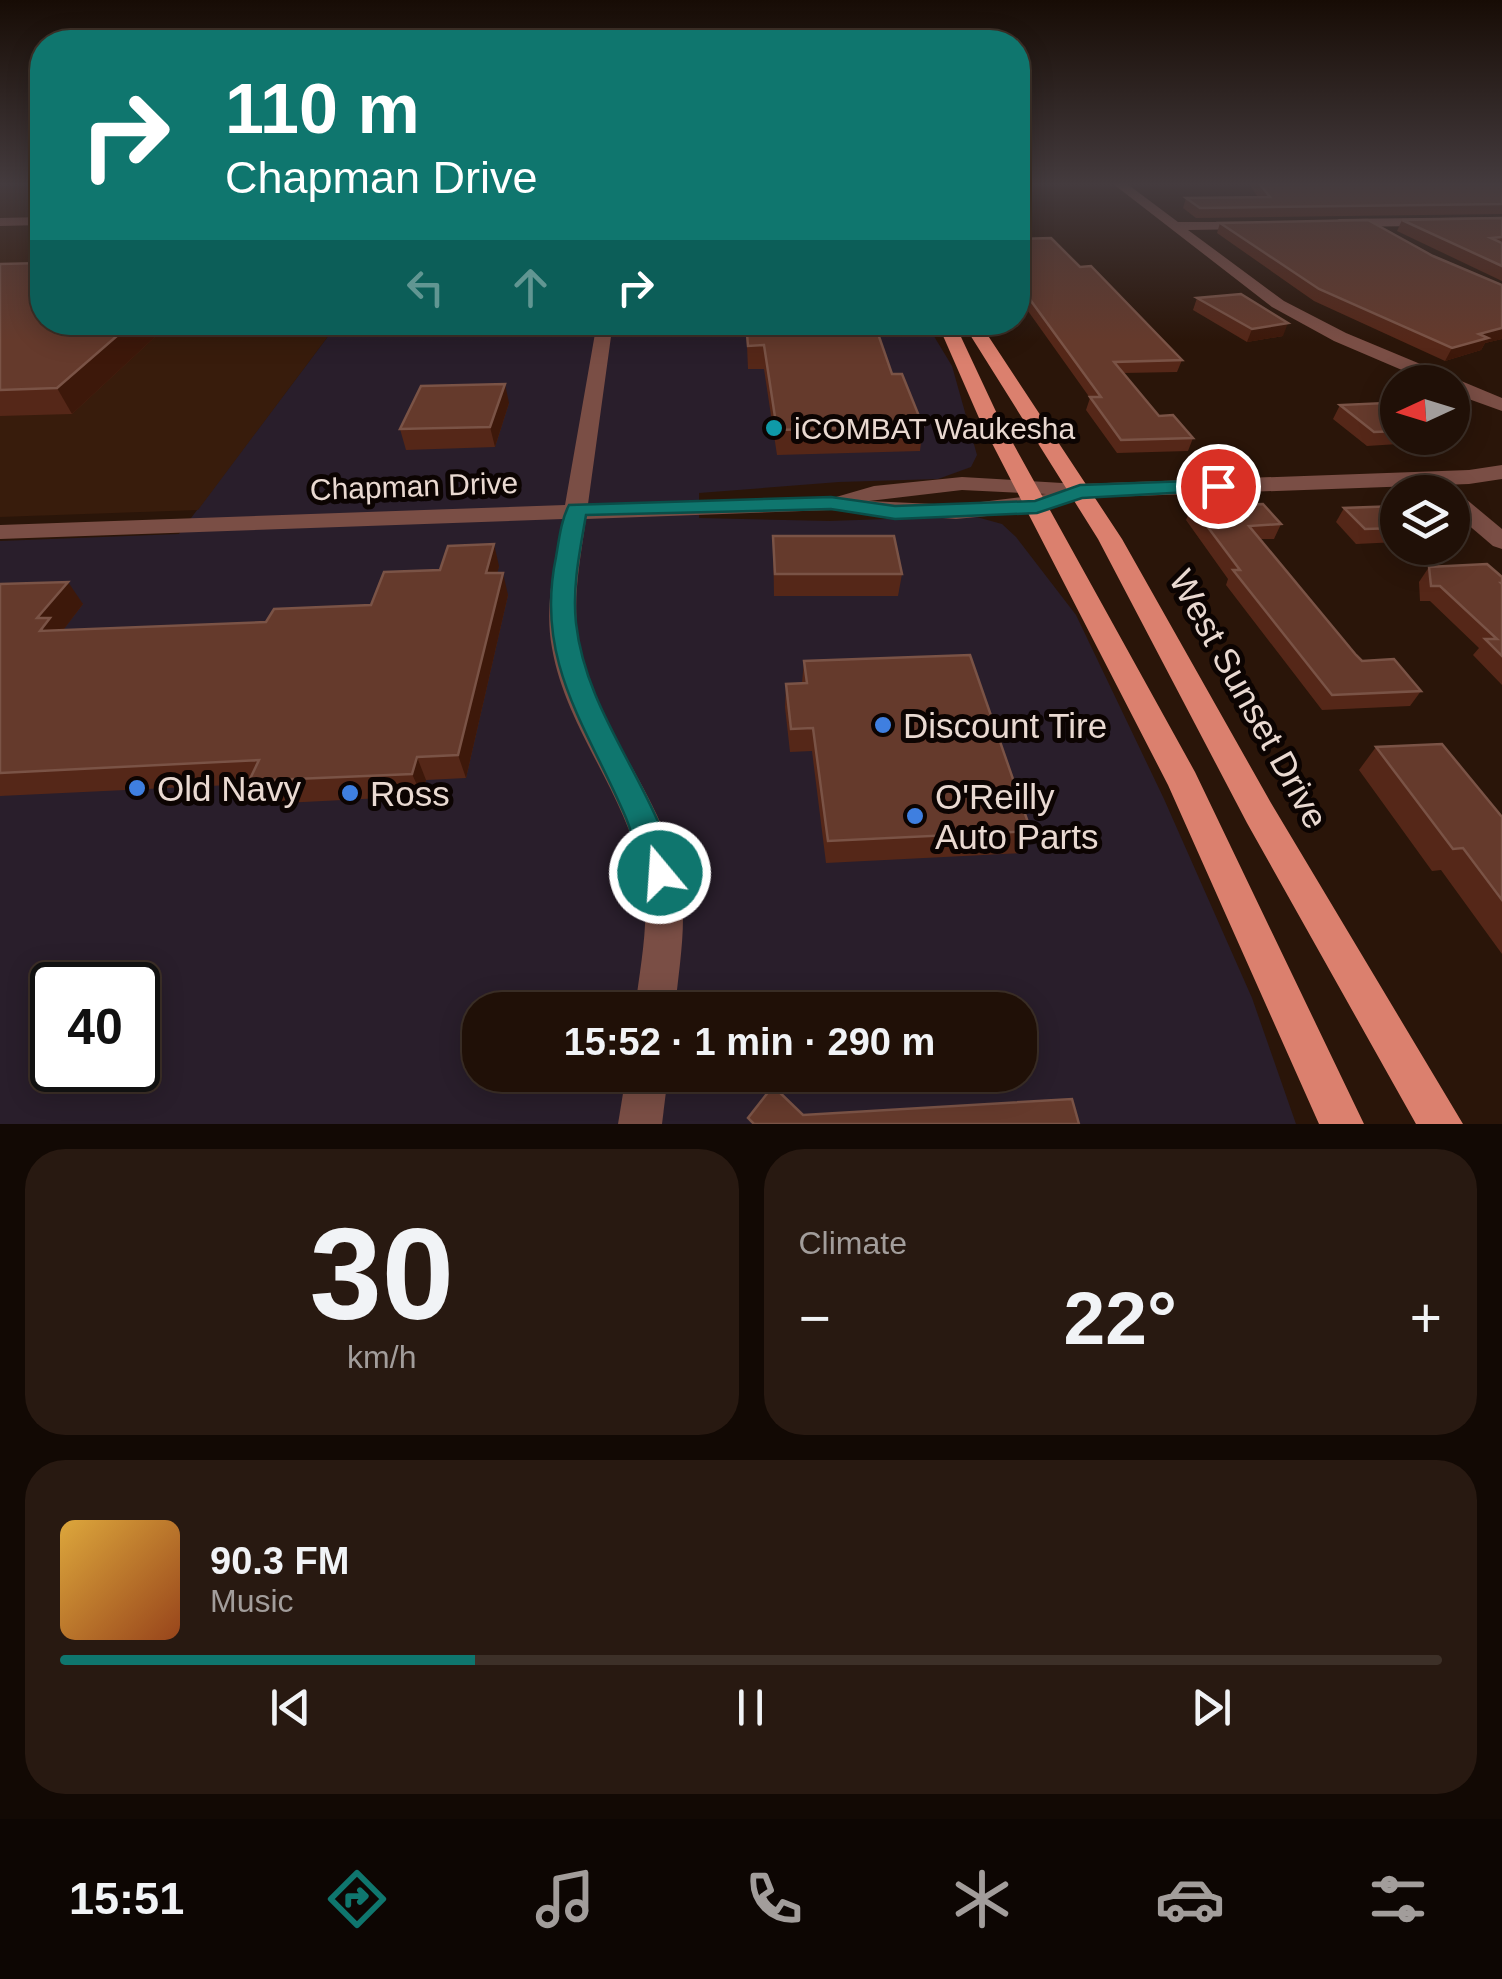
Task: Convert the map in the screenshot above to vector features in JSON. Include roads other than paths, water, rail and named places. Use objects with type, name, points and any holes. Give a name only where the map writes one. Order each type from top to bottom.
[{"type":"main road","points":[[951,335],[1183,782],[1342,1124]]},
{"type":"main road","name":"West Sunset Drive","points":[[978,335],[1110,539],[1259,812],[1441,1124]]},
{"type":"street","points":[[1187,235],[1278,304],[1405,365]]},
{"type":"street","points":[[1389,235],[1394,238]]},
{"type":"street","points":[[603,335],[565,567],[563,618],[567,650],[583,704],[642,819],[660,873],[664,915],[657,992]]},
{"type":"street","points":[[1470,393],[1502,405]]},
{"type":"street","name":"Chapman Drive","points":[[1470,479],[1502,472]]},
{"type":"street","name":"Chapman Drive","points":[[0,532],[831,503],[895,512],[1080,492],[1380,487]]},
{"type":"street","points":[[1470,513],[1502,541]]},
{"type":"street","points":[[640,1124],[645,1092]]},
{"type":"place","name":"iCOMBAT Waukesha","points":[[774,428]]},
{"type":"place","name":"Discount Tire","points":[[883,725]]},
{"type":"place","name":"Old Navy","points":[[137,788]]},
{"type":"place","name":"Ross","points":[[350,793]]},
{"type":"place","name":"O'Reilly Auto Parts","points":[[915,816]]}]
